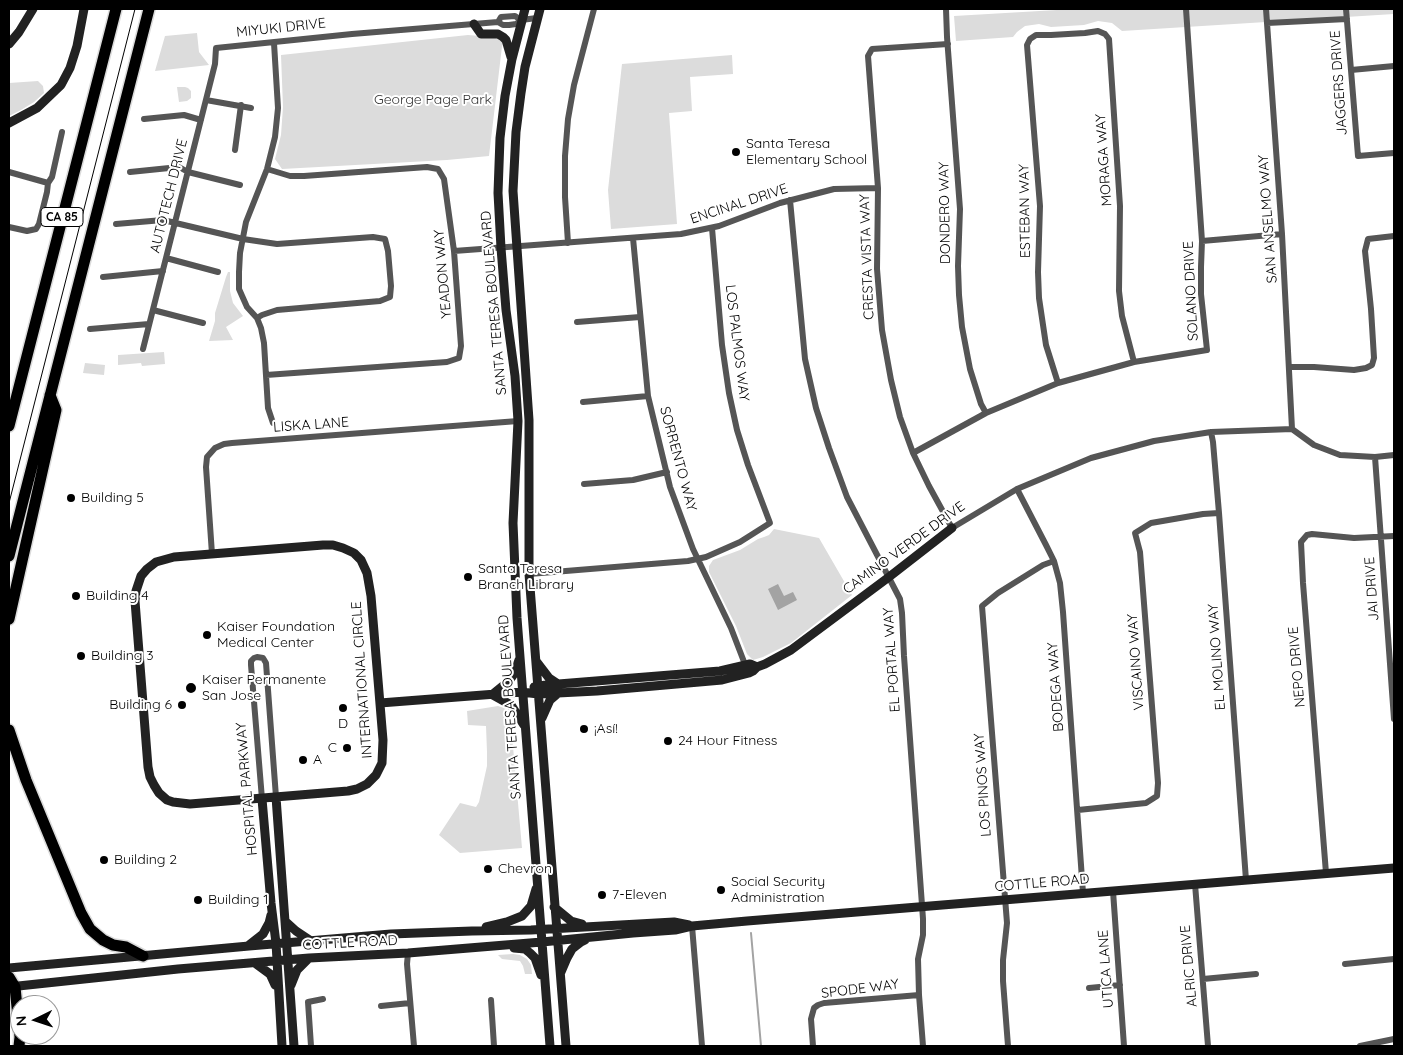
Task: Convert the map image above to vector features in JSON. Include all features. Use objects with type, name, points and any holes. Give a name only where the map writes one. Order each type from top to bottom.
[{"type":"highway","name":"CA 85","points":[[9,426],[116,9]]},
{"type":"highway","name":"CA 85","points":[[9,556],[149,9]]},
{"type":"highway","points":[[9,619],[56,410],[50,394]]},
{"type":"highway","points":[[9,730],[26,780],[81,913],[90,929],[103,940],[113,945],[126,947],[143,956]]},
{"type":"highway","points":[[11,984],[20,1037],[19,1046]]},
{"type":"main road","points":[[9,44],[33,9]]},
{"type":"main road","points":[[9,123],[37,108],[61,85],[70,68],[77,46],[84,9]]},
{"type":"main road","name":"SANTA TERESA BOULEVARD","points":[[525,9],[505,96],[499,156],[498,193],[506,310],[514,367],[518,421],[513,523],[522,692],[550,1046]]},
{"type":"main road","name":"SANTA TERESA BOULEVARD","points":[[538,13],[524,76],[516,132],[513,191],[529,420],[529,574],[566,1046]]},
{"type":"main road","points":[[474,24],[481,34],[498,34],[503,37],[506,40],[512,59]]},
{"type":"main road","name":"CAMINO VERDE DRIVE","points":[[380,703],[557,689],[750,668],[766,664],[791,650],[952,528]]},
{"type":"main road","name":"INTERNATIONAL CIRCLE","points":[[323,545],[333,545],[354,553],[365,567],[369,583],[380,703],[383,746],[382,763],[376,776],[367,784],[357,789],[348,792],[190,804],[167,800],[159,793],[150,777],[136,612],[136,591],[141,576],[156,562],[174,557],[323,545]]},
{"type":"main road","points":[[520,657],[514,674],[509,681],[492,695],[511,705],[525,727]]},
{"type":"main road","points":[[535,660],[557,689],[540,721]]},
{"type":"main road","name":"HOSPITAL PARKWAY","points":[[276,798],[294,1046]]},
{"type":"main road","name":"HOSPITAL PARKWAY","points":[[262,799],[278,961],[278,997]]},
{"type":"main road","name":"COTTLE ROAD","points":[[11,984],[309,958],[408,953],[593,938],[675,930],[692,926],[1394,868]]},
{"type":"main road","points":[[472,931],[522,916],[531,906],[537,884]]},
{"type":"main road","points":[[249,946],[267,929],[271,917],[271,903]]},
{"type":"main road","points":[[554,907],[575,923],[592,926]]},
{"type":"main road","points":[[285,921],[296,932],[312,941]]},
{"type":"main road","name":"COTTLE ROAD","points":[[9,968],[391,934],[541,930],[674,922],[692,926]]},
{"type":"main road","points":[[560,974],[572,949],[581,942],[593,938]]},
{"type":"main road","points":[[494,946],[524,949],[530,953],[535,958],[545,989]]},
{"type":"main road","points":[[290,987],[297,970],[309,958]]},
{"type":"main road","points":[[255,963],[264,968],[273,978],[278,997],[282,1046]]},
{"type":"street","points":[[568,243],[565,156],[568,119],[574,85],[594,9]]},
{"type":"street","name":"DONDERO WAY","points":[[946,9],[960,209],[959,285],[962,327],[970,369],[981,404],[986,413]]},
{"type":"street","name":"SOLANO DRIVE","points":[[913,453],[986,413],[1058,383],[1134,362],[1206,350],[1200,267],[1202,240],[1186,9]]},
{"type":"street","name":"SAN ANSELMO WAY","points":[[1266,9],[1282,234],[1292,429]]},
{"type":"street","name":"JAGGERS DRIVE","points":[[1346,9],[1358,156],[1394,153]]},
{"type":"street","name":"MIYUKI DRIVE","points":[[216,48],[498,22],[502,25],[509,25],[516,24],[538,13]]},
{"type":"street","points":[[1267,23],[1347,18]]},
{"type":"street","name":"MORAGA WAY","points":[[1030,39],[1036,35],[1077,34],[1098,31],[1105,34],[1109,39],[1120,206],[1119,292],[1124,324],[1134,362]]},
{"type":"street","name":"ESTEBAN WAY","points":[[1030,39],[1027,45],[1040,206],[1039,298],[1046,345],[1058,383]]},
{"type":"street","points":[[273,422],[268,408],[264,343],[261,328],[257,318],[247,307],[239,289],[238,272],[246,222],[267,169],[275,137],[278,108],[274,43]]},
{"type":"street","name":"CRESTA VISTA WAY","points":[[948,44],[872,49],[868,56],[878,188],[877,269],[882,330],[890,380],[900,417],[913,453],[952,528]]},
{"type":"street","name":"AUTOTECH DRIVE","points":[[143,349],[215,64],[216,48]]},
{"type":"street","points":[[1351,70],[1394,66]]},
{"type":"street","points":[[206,100],[251,108]]},
{"type":"street","points":[[235,150],[241,105]]},
{"type":"street","points":[[144,119],[184,115],[201,120]]},
{"type":"street","points":[[9,227],[27,231],[36,229],[40,224],[48,192],[48,183],[52,177],[62,132]]},
{"type":"street","name":"YEADON WAY","points":[[266,375],[447,362],[459,358],[461,346],[454,251],[444,179],[438,169],[427,166],[290,176],[267,169]]},
{"type":"street","points":[[130,172],[179,167],[188,172],[240,185]]},
{"type":"street","points":[[9,172],[48,183]]},
{"type":"street","name":"ENCINAL DRIVE","points":[[454,251],[681,234],[712,228],[780,203],[834,189],[878,188]]},
{"type":"street","name":"EL PORTAL WAY","points":[[790,200],[805,360],[816,408],[828,448],[847,497],[900,599],[922,906],[923,935],[918,959],[923,1046]]},
{"type":"street","points":[[116,224],[163,220],[243,239],[277,244],[373,237],[385,239],[388,251],[390,297],[380,301],[278,310],[262,314],[257,318]]},
{"type":"street","name":"LOS PALMOS WAY","points":[[697,559],[740,542],[770,523],[737,430],[722,344],[712,228]]},
{"type":"street","points":[[1202,240],[1210,241],[1282,234]]},
{"type":"street","points":[[1288,367],[1314,366],[1354,370],[1366,368],[1372,364],[1374,358],[1371,308],[1365,251],[1368,239],[1394,236]]},
{"type":"street","name":"SORRENTO WAY","points":[[633,238],[648,396],[670,487],[697,559],[750,668]]},
{"type":"street","points":[[166,258],[218,272]]},
{"type":"street","points":[[103,276],[163,271]]},
{"type":"street","points":[[153,310],[203,323]]},
{"type":"street","points":[[577,322],[640,317]]},
{"type":"street","points":[[90,329],[149,324]]},
{"type":"street","points":[[583,402],[648,396]]},
{"type":"street","name":"LISKA LANE","points":[[212,554],[206,467],[207,457],[215,448],[224,444],[518,421]]},
{"type":"street","points":[[1292,429],[1314,445],[1340,455],[1374,457],[1394,455]]},
{"type":"street","name":"CAMINO VERDE DRIVE","points":[[952,528],[1016,489],[1091,458],[1154,441],[1211,432],[1292,429]]},
{"type":"street","name":"EL MOLINO WAY","points":[[1211,432],[1219,513],[1246,880]]},
{"type":"street","name":"JAI DRIVE","points":[[1374,457],[1381,537],[1391,616],[1394,719]]},
{"type":"street","points":[[584,484],[633,480],[666,472]]},
{"type":"street","name":"BODEGA WAY","points":[[1016,489],[1022,497],[1054,561],[1060,583],[1083,893]]},
{"type":"street","name":"VISCAINO WAY","points":[[1078,810],[1146,804],[1157,796],[1157,774],[1140,552],[1135,533],[1151,523],[1219,513]]},
{"type":"street","name":"NEPO DRIVE","points":[[1326,873],[1301,542],[1307,535],[1312,534],[1354,538],[1381,537]]},
{"type":"street","points":[[1381,537],[1394,536]]},
{"type":"street","points":[[529,574],[697,559]]},
{"type":"street","name":"LOS PINOS WAY","points":[[1008,1046],[1003,981],[1007,923],[982,606],[998,592],[1043,565],[1054,561]]},
{"type":"street","name":"HOSPITAL PARKWAY","points":[[262,799],[251,665],[251,661],[258,657],[263,658],[266,663],[276,798]]},
{"type":"street","name":"ALRIC DRIVE","points":[[1195,884],[1208,1046]]},
{"type":"street","name":"UTICA LANE","points":[[1113,891],[1124,1046]]},
{"type":"street","points":[[692,926],[702,1046]]},
{"type":"street","points":[[408,953],[407,964],[414,1046]]},
{"type":"street","points":[[1346,964],[1394,959]]},
{"type":"street","points":[[1203,979],[1256,974]]},
{"type":"street","points":[[1089,988],[1120,985]]},
{"type":"street","name":"SPODE WAY","points":[[813,1046],[811,1019],[814,1008],[818,1005],[919,995]]},
{"type":"street","points":[[311,1046],[308,1002],[323,999]]},
{"type":"street","points":[[491,1000],[494,1046]]},
{"type":"street","points":[[381,1006],[410,1003]]},
{"type":"street","points":[[1360,1046],[1394,1039]]},
{"type":"green space","points":[[1074,9],[1394,9],[1394,14],[1122,31],[1112,23],[1098,21],[1084,25],[1051,27],[1039,24],[1025,26],[1013,37],[956,41],[954,16]]},
{"type":"green space","points":[[197,33],[199,52],[209,65],[155,71],[165,36]]},
{"type":"green space","name":"George Page Park","points":[[468,35],[503,38],[489,156],[282,169],[275,159],[281,135],[283,107],[281,55]]},
{"type":"green space","points":[[732,55],[733,74],[690,77],[692,111],[669,113],[677,224],[611,229],[608,190],[622,64]]},
{"type":"green space","points":[[38,81],[43,86],[44,93],[34,102],[9,116],[9,83]]},
{"type":"green space","points":[[177,87],[185,87],[191,91],[191,98],[187,101],[179,102]]},
{"type":"green space","points":[[228,272],[230,272],[230,291],[233,303],[243,316],[226,327],[233,340],[209,341],[215,321],[215,313]]},
{"type":"green space","points":[[164,352],[165,364],[142,366],[141,363],[118,365],[118,355]]},
{"type":"green space","points":[[85,363],[105,365],[104,375],[83,373]]},
{"type":"green space","points":[[774,529],[819,538],[852,595],[791,643],[753,660],[747,654],[736,626],[709,572],[709,566],[713,560],[740,550],[758,539],[769,535]]},
{"type":"green space","points":[[498,706],[507,709],[511,724],[522,848],[460,853],[439,835],[460,803],[476,807],[479,802],[487,766],[486,726],[468,725],[467,711]]},
{"type":"green space","points":[[513,954],[527,959],[531,965],[532,974],[525,974],[520,961],[502,959],[498,955]]},
{"type":"shaded area","points":[[778,584],[784,596],[793,592],[797,600],[778,610],[768,589]]},
{"type":"waterway","points":[[751,933],[761,1046]]},
{"type":"tram line","points":[[9,503],[135,9]]},
{"type":"place","name":"Santa Teresa Elementary School","points":[[736,152]]},
{"type":"place","name":"Building 5","points":[[71,498]]},
{"type":"place","name":"Santa Teresa Branch Library","points":[[468,577]]},
{"type":"place","name":"Building 4","points":[[76,596]]},
{"type":"place","name":"Kaiser Foundation Medical Center","points":[[207,635]]},
{"type":"place","name":"Building 3","points":[[81,656]]},
{"type":"place","name":"Kaiser Permanente San Jose","points":[[191,688]]},
{"type":"place","name":"Building 6","points":[[182,705]]},
{"type":"place","name":"D","points":[[343,708]]},
{"type":"place","name":"¡Así!","points":[[584,729]]},
{"type":"place","name":"24 Hour Fitness","points":[[668,741]]},
{"type":"place","name":"C","points":[[347,748]]},
{"type":"place","name":"A","points":[[303,760]]},
{"type":"place","name":"Building 2","points":[[104,860]]},
{"type":"place","name":"Chevron","points":[[488,869]]},
{"type":"place","name":"Social Security Administration","points":[[721,890]]},
{"type":"place","name":"7-Eleven","points":[[602,895]]},
{"type":"place","name":"Building 1","points":[[198,900]]}]
